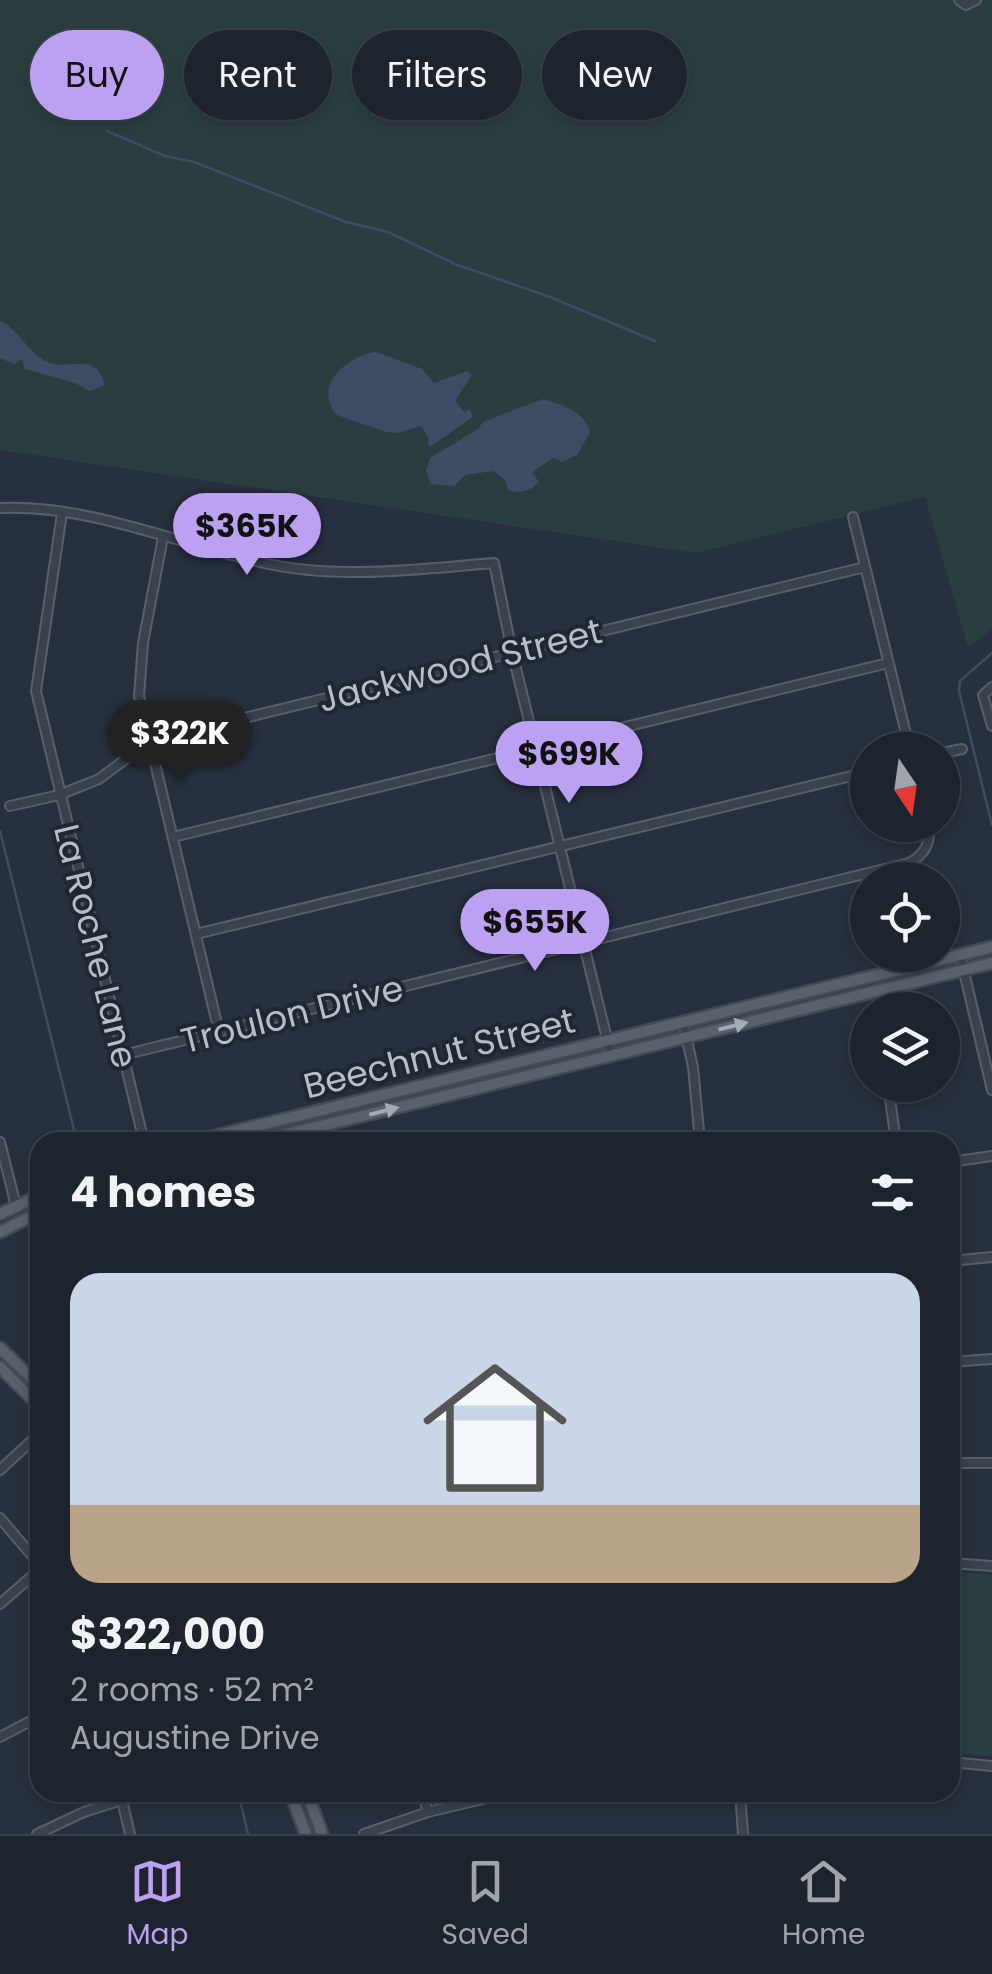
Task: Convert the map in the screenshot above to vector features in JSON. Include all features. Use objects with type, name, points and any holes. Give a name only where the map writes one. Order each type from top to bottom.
[{"type":"main road","name":"Beechnut Street","points":[[960,955],[992,948]]},
{"type":"main road","name":"Beechnut Street","points":[[296,1132],[992,964]]},
{"type":"main road","name":"Beechnut Street","points":[[231,1132],[889,972]]},
{"type":"main road","points":[[822,988],[825,1004]]},
{"type":"main road","points":[[458,1077],[461,1092]]},
{"type":"main road","points":[[293,1117],[296,1132]]},
{"type":"main road","points":[[0,1214],[30,1200]]},
{"type":"main road","points":[[0,1232],[30,1217]]},
{"type":"main road","points":[[0,1348],[30,1376]]},
{"type":"main road","points":[[0,1367],[30,1397]]},
{"type":"main road","points":[[294,1802],[306,1834]]},
{"type":"main road","points":[[310,1802],[322,1834]]},
{"type":"street","points":[[959,0],[966,6],[976,0]]},
{"type":"street","points":[[0,508],[62,513],[304,570],[358,572],[494,563],[512,652],[611,1055]]},
{"type":"street","name":"La Roche Lane","points":[[62,513],[36,691],[142,1132]]},
{"type":"street","points":[[852,518],[905,732]]},
{"type":"street","points":[[163,536],[138,684],[219,1032]]},
{"type":"street","name":"Jackwood Street","points":[[10,806],[58,795],[102,778],[150,741],[865,567]]},
{"type":"street","points":[[173,837],[888,663]]},
{"type":"street","points":[[992,687],[983,694],[992,726]]},
{"type":"street","points":[[196,934],[850,776]]},
{"type":"street","name":"Troulon Drive","points":[[123,1055],[909,863],[924,852],[928,842]]},
{"type":"street","points":[[960,955],[992,1090]]},
{"type":"street","points":[[682,1022],[693,1067],[699,1132]]},
{"type":"street","points":[[890,1102],[895,1132]]},
{"type":"street","points":[[0,1142],[16,1206]]},
{"type":"street","points":[[960,1161],[992,1156]]},
{"type":"street","points":[[960,1261],[992,1257]]},
{"type":"street","points":[[960,1361],[992,1359]]},
{"type":"street","points":[[0,1470],[30,1442]]},
{"type":"street","points":[[960,1463],[992,1462]]},
{"type":"street","points":[[0,1518],[30,1556]]},
{"type":"street","points":[[960,1564],[992,1566]]},
{"type":"street","points":[[0,1604],[30,1577]]},
{"type":"street","points":[[0,1737],[30,1721]]},
{"type":"street","points":[[960,1763],[992,1766]]},
{"type":"street","points":[[37,1834],[107,1802]]},
{"type":"street","points":[[122,1802],[130,1834]]},
{"type":"street","points":[[425,1802],[428,1812]]},
{"type":"street","points":[[364,1834],[470,1802]]},
{"type":"street","points":[[741,1802],[743,1834]]},
{"type":"green space","points":[[0,0],[992,0],[992,629],[968,648],[925,497],[696,553],[0,450]]},
{"type":"green space","points":[[960,1572],[992,1574],[992,1756],[960,1754]]},
{"type":"water","points":[[0,321],[43,359],[58,365],[89,365],[101,375],[105,385],[90,391],[25,369],[22,359],[14,364],[0,358]]},
{"type":"water","points":[[376,352],[422,369],[434,383],[467,371],[472,375],[455,401],[464,412],[470,409],[473,417],[431,446],[421,426],[398,433],[386,432],[337,415],[328,393],[336,374],[354,359]]},
{"type":"water","points":[[543,399],[572,410],[587,425],[590,432],[577,455],[562,462],[553,458],[532,472],[539,482],[525,491],[508,490],[505,480],[493,471],[465,475],[454,486],[431,484],[426,471],[430,458],[483,422]]},
{"type":"waterway","points":[[107,131],[346,222],[388,232],[455,264],[550,297],[655,341]]},
{"type":"waterway","points":[[992,653],[960,681],[959,691],[992,825]]},
{"type":"waterway","points":[[0,831],[75,1132]]},
{"type":"waterway","points":[[240,1802],[248,1834]]}]
